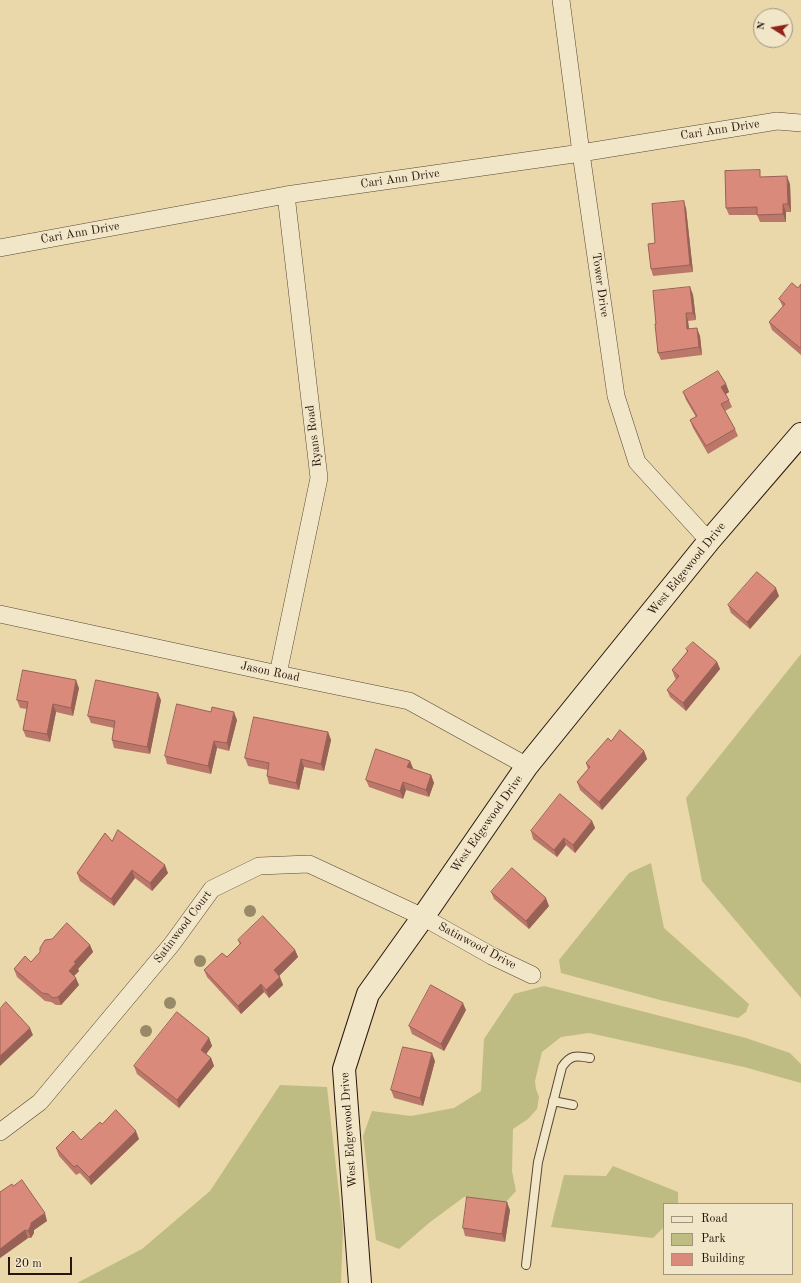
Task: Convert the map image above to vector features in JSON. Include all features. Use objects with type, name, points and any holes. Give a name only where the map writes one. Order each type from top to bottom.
[{"type":"street","name":"Tower Drive","points":[[561,0],[581,153],[616,396],[637,462],[709,542]]},
{"type":"street","name":"Cari Ann Drive","points":[[0,248],[286,195],[581,153],[777,121],[801,123]]},
{"type":"street","name":"Ryans Road","points":[[278,674],[319,478],[286,195]]},
{"type":"street","name":"West Edgewood Drive","points":[[360,1283],[344,1069],[368,994],[527,766],[709,542],[801,434]]},
{"type":"street","name":"Jason Road","points":[[0,614],[409,701],[527,766]]},
{"type":"street","name":"Satinwood Court","points":[[0,1132],[40,1102],[172,944],[212,889],[259,866],[309,864],[423,917]]},
{"type":"street","name":"Satinwood Drive","points":[[423,917],[492,956],[532,975]]},
{"type":"lane","points":[[526,1265],[538,1162],[562,1067],[566,1060],[573,1056],[590,1058]]},
{"type":"lane","points":[[554,1102],[573,1105]]},
{"type":"green space","points":[[801,654],[801,998],[702,881],[686,798]]},
{"type":"green space","points":[[651,863],[664,928],[749,1004],[746,1012],[738,1018],[660,1000],[561,973],[559,960],[629,873]]},
{"type":"green space","points":[[544,986],[746,1038],[790,1053],[801,1064],[801,1083],[744,1067],[589,1033],[561,1037],[542,1052],[535,1081],[539,1097],[537,1109],[528,1119],[513,1129],[512,1171],[516,1191],[506,1202],[464,1197],[429,1223],[399,1249],[376,1240],[363,1136],[372,1111],[411,1116],[454,1108],[481,1091],[484,1039],[514,994]]},
{"type":"green space","points":[[280,1085],[327,1087],[343,1229],[341,1283],[77,1283],[142,1249],[210,1191]]},
{"type":"green space","points":[[613,1166],[678,1192],[678,1203],[663,1203],[663,1228],[653,1238],[551,1227],[564,1175],[606,1176]]},
{"type":"building","points":[[760,170],[760,177],[787,176],[788,204],[783,204],[783,214],[757,215],[757,207],[726,208],[725,171]]},
{"type":"building","points":[[684,201],[690,265],[651,269],[648,244],[655,243],[652,204]]},
{"type":"building","points":[[792,283],[798,288],[801,284],[800,348],[769,322],[785,304],[779,299]]},
{"type":"building","points":[[690,287],[693,313],[686,313],[687,329],[697,328],[699,347],[658,353],[653,291]]},
{"type":"building","points":[[718,371],[726,384],[721,387],[729,400],[721,404],[735,429],[706,446],[690,420],[697,416],[683,392]]},
{"type":"building","points":[[757,572],[776,588],[747,622],[728,605]]},
{"type":"building","points":[[693,642],[717,662],[683,703],[667,690],[679,676],[672,670],[688,651],[686,649]]},
{"type":"building","points":[[23,670],[76,680],[71,708],[53,704],[47,734],[23,730],[28,702],[17,700]]},
{"type":"building","points":[[96,680],[158,693],[147,747],[112,740],[115,721],[88,716]]},
{"type":"building","points":[[177,704],[211,712],[212,707],[234,712],[227,743],[214,741],[208,766],[165,756]]},
{"type":"building","points":[[254,717],[328,732],[321,764],[301,759],[296,783],[267,776],[269,763],[245,758]]},
{"type":"building","points":[[620,730],[644,751],[599,802],[577,782],[590,767],[586,763],[608,738],[611,741]]},
{"type":"building","points":[[376,749],[410,761],[407,767],[431,775],[426,790],[403,782],[400,791],[366,780]]},
{"type":"building","points":[[560,794],[592,821],[573,845],[564,838],[554,850],[531,831]]},
{"type":"building","points":[[118,830],[165,865],[150,883],[132,870],[111,899],[77,873],[105,833],[112,841]]},
{"type":"building","points":[[512,868],[546,898],[526,921],[491,892]]},
{"type":"building","points":[[263,916],[295,950],[274,970],[280,977],[266,990],[261,984],[238,1006],[204,970],[222,953],[227,957],[241,943],[238,940]]},
{"type":"building","points":[[67,923],[90,945],[74,962],[76,963],[69,971],[76,978],[58,997],[53,998],[48,994],[42,993],[14,969],[25,956],[31,962],[40,952],[40,948],[45,940],[52,939]]},
{"type":"building","points":[[431,985],[463,1003],[441,1044],[409,1026]]},
{"type":"building","points":[[6,1002],[30,1028],[0,1056],[0,1009]]},
{"type":"building","points":[[177,1012],[209,1038],[201,1050],[211,1058],[177,1100],[134,1066]]},
{"type":"building","points":[[403,1047],[432,1053],[420,1098],[391,1090]]},
{"type":"building","points":[[116,1110],[136,1131],[89,1177],[77,1165],[74,1167],[56,1148],[73,1131],[81,1140],[100,1122],[102,1124]]},
{"type":"building","points":[[22,1180],[45,1213],[31,1223],[28,1231],[25,1230],[0,1249],[0,1192],[12,1184],[13,1186]]},
{"type":"building","points":[[467,1197],[507,1202],[502,1234],[463,1228]]}]
